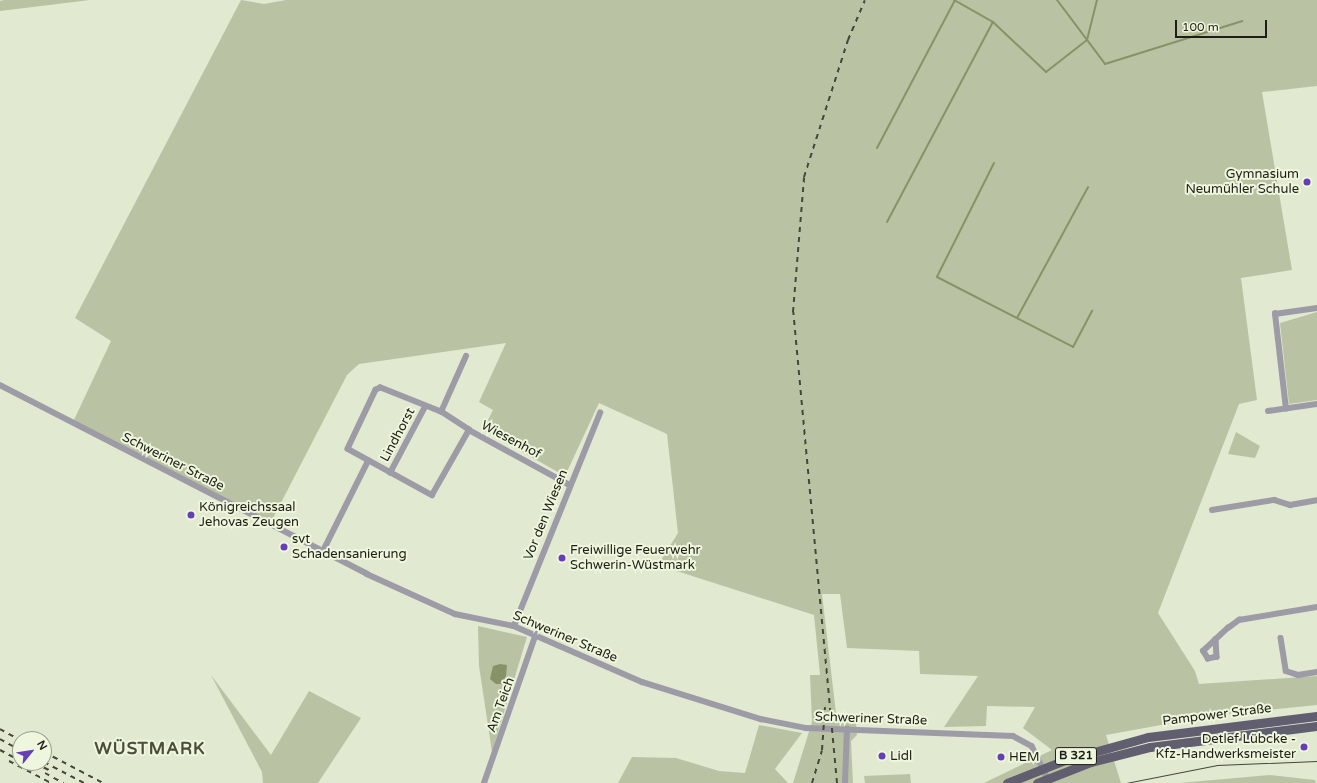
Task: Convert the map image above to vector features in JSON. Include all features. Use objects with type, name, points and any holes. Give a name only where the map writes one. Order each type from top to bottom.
[{"type":"main road","name":"Pampower Straße","points":[[1007,783],[1043,768],[1148,737],[1317,716]]},
{"type":"main road","name":"Pampower Straße","points":[[1036,783],[1091,762],[1150,747],[1317,726]]},
{"type":"street","points":[[1286,408],[1275,314],[1317,308]]},
{"type":"street","points":[[441,412],[466,356]]},
{"type":"street","name":"Schweriner Straße","points":[[0,385],[323,551],[454,614],[514,626],[536,634],[642,682],[761,719],[806,728],[1013,736],[1032,746],[1048,778]]},
{"type":"street","name":"Lindhorst","points":[[368,461],[351,452],[349,444],[376,390],[386,389],[425,407],[441,412],[469,430]]},
{"type":"street","points":[[1268,411],[1317,404]]},
{"type":"street","name":"Lindhorst","points":[[390,473],[425,407]]},
{"type":"street","name":"Vor den Wiesen","points":[[514,626],[570,484],[600,413]]},
{"type":"street","name":"Wiesenhof","points":[[368,461],[432,495],[469,430],[570,484]]},
{"type":"street","points":[[323,551],[368,461]]},
{"type":"street","points":[[1212,510],[1274,500],[1290,505],[1317,500]]},
{"type":"street","points":[[1216,639],[1239,620],[1252,615],[1317,607]]},
{"type":"street","name":"Am Teich","points":[[484,783],[536,634]]},
{"type":"street","points":[[1281,638],[1286,671],[1298,675],[1317,672]]},
{"type":"street","points":[[845,783],[847,730]]},
{"type":"shaded area","points":[[90,0],[0,11],[0,1]]},
{"type":"shaded area","points":[[241,0],[264,4],[286,0],[1317,0],[1317,86],[1262,92],[1292,270],[1241,278],[1257,400],[1239,404],[1158,613],[1195,671],[1199,684],[1317,676],[1317,705],[1216,715],[1106,735],[1121,783],[984,783],[1052,750],[1023,728],[1035,707],[987,706],[986,726],[944,727],[978,676],[920,674],[919,651],[847,648],[840,594],[822,594],[837,722],[856,723],[857,735],[851,741],[853,783],[793,783],[812,722],[810,675],[820,675],[814,615],[658,565],[678,533],[667,434],[599,403],[565,476],[483,430],[493,410],[479,402],[506,343],[359,364],[347,375],[270,524],[73,422],[111,341],[75,318]]},
{"type":"shaded area","points":[[1317,312],[1317,400],[1289,404],[1280,323]]},
{"type":"shaded area","points":[[1236,432],[1260,446],[1255,458],[1228,454]]},
{"type":"shaded area","points":[[478,626],[527,637],[492,752],[479,666]]},
{"type":"shaded area","points":[[500,664],[507,665],[506,676],[501,684],[496,684],[490,679],[493,666]]},
{"type":"shaded area","points":[[211,675],[271,755],[309,691],[361,718],[318,783],[263,783],[262,772]]},
{"type":"shaded area","points":[[759,725],[802,733],[775,769],[788,783],[618,783],[632,757],[676,758],[719,771],[745,773]]},
{"type":"shaded area","points":[[910,774],[911,783],[865,783],[864,776]]},
{"type":"shaded area","points":[[1270,775],[1315,780],[1316,783],[1179,783]]},
{"type":"waterway","points":[[954,0],[993,22],[1046,72],[1087,40],[1097,0]]},
{"type":"waterway","points":[[877,148],[955,0]]},
{"type":"waterway","points":[[1057,0],[1105,64],[1242,21]]},
{"type":"waterway","points":[[887,222],[993,22]]},
{"type":"waterway","points":[[994,163],[937,277],[1073,347],[1092,311]]},
{"type":"waterway","points":[[1017,318],[1088,187]]},
{"type":"tram line","points":[[1126,783],[1217,765],[1317,761]]},
{"type":"railway","points":[[837,783],[793,312],[804,177],[848,40],[865,0]]},
{"type":"railway","points":[[812,783],[822,750],[825,707]]},
{"type":"railway","points":[[0,729],[12,736]]},
{"type":"railway","points":[[0,739],[12,746]]},
{"type":"railway","points":[[0,750],[12,756]]},
{"type":"railway","points":[[52,756],[103,783]]},
{"type":"railway","points":[[9,761],[51,783]]},
{"type":"railway","points":[[52,766],[84,783]]},
{"type":"railway","points":[[45,773],[63,783]]},
{"type":"place","name":"Gymnasium Neumühler Schule","points":[[1307,182]]},
{"type":"place","name":"Königreichssaal Jehovas Zeugen","points":[[191,515]]},
{"type":"place","name":"svt Schadensanierung","points":[[284,547]]},
{"type":"place","name":"Freiwillige Feuerwehr Schwerin-Wüstmark","points":[[562,558]]},
{"type":"place","name":"Detlef Lübcke - Kfz-Handwerksmeister","points":[[1304,747]]},
{"type":"place","name":"Lidl","points":[[882,756]]},
{"type":"place","name":"HEM","points":[[1001,757]]},
{"type":"district","name":"WÜSTMARK","points":[[150,749]]}]
